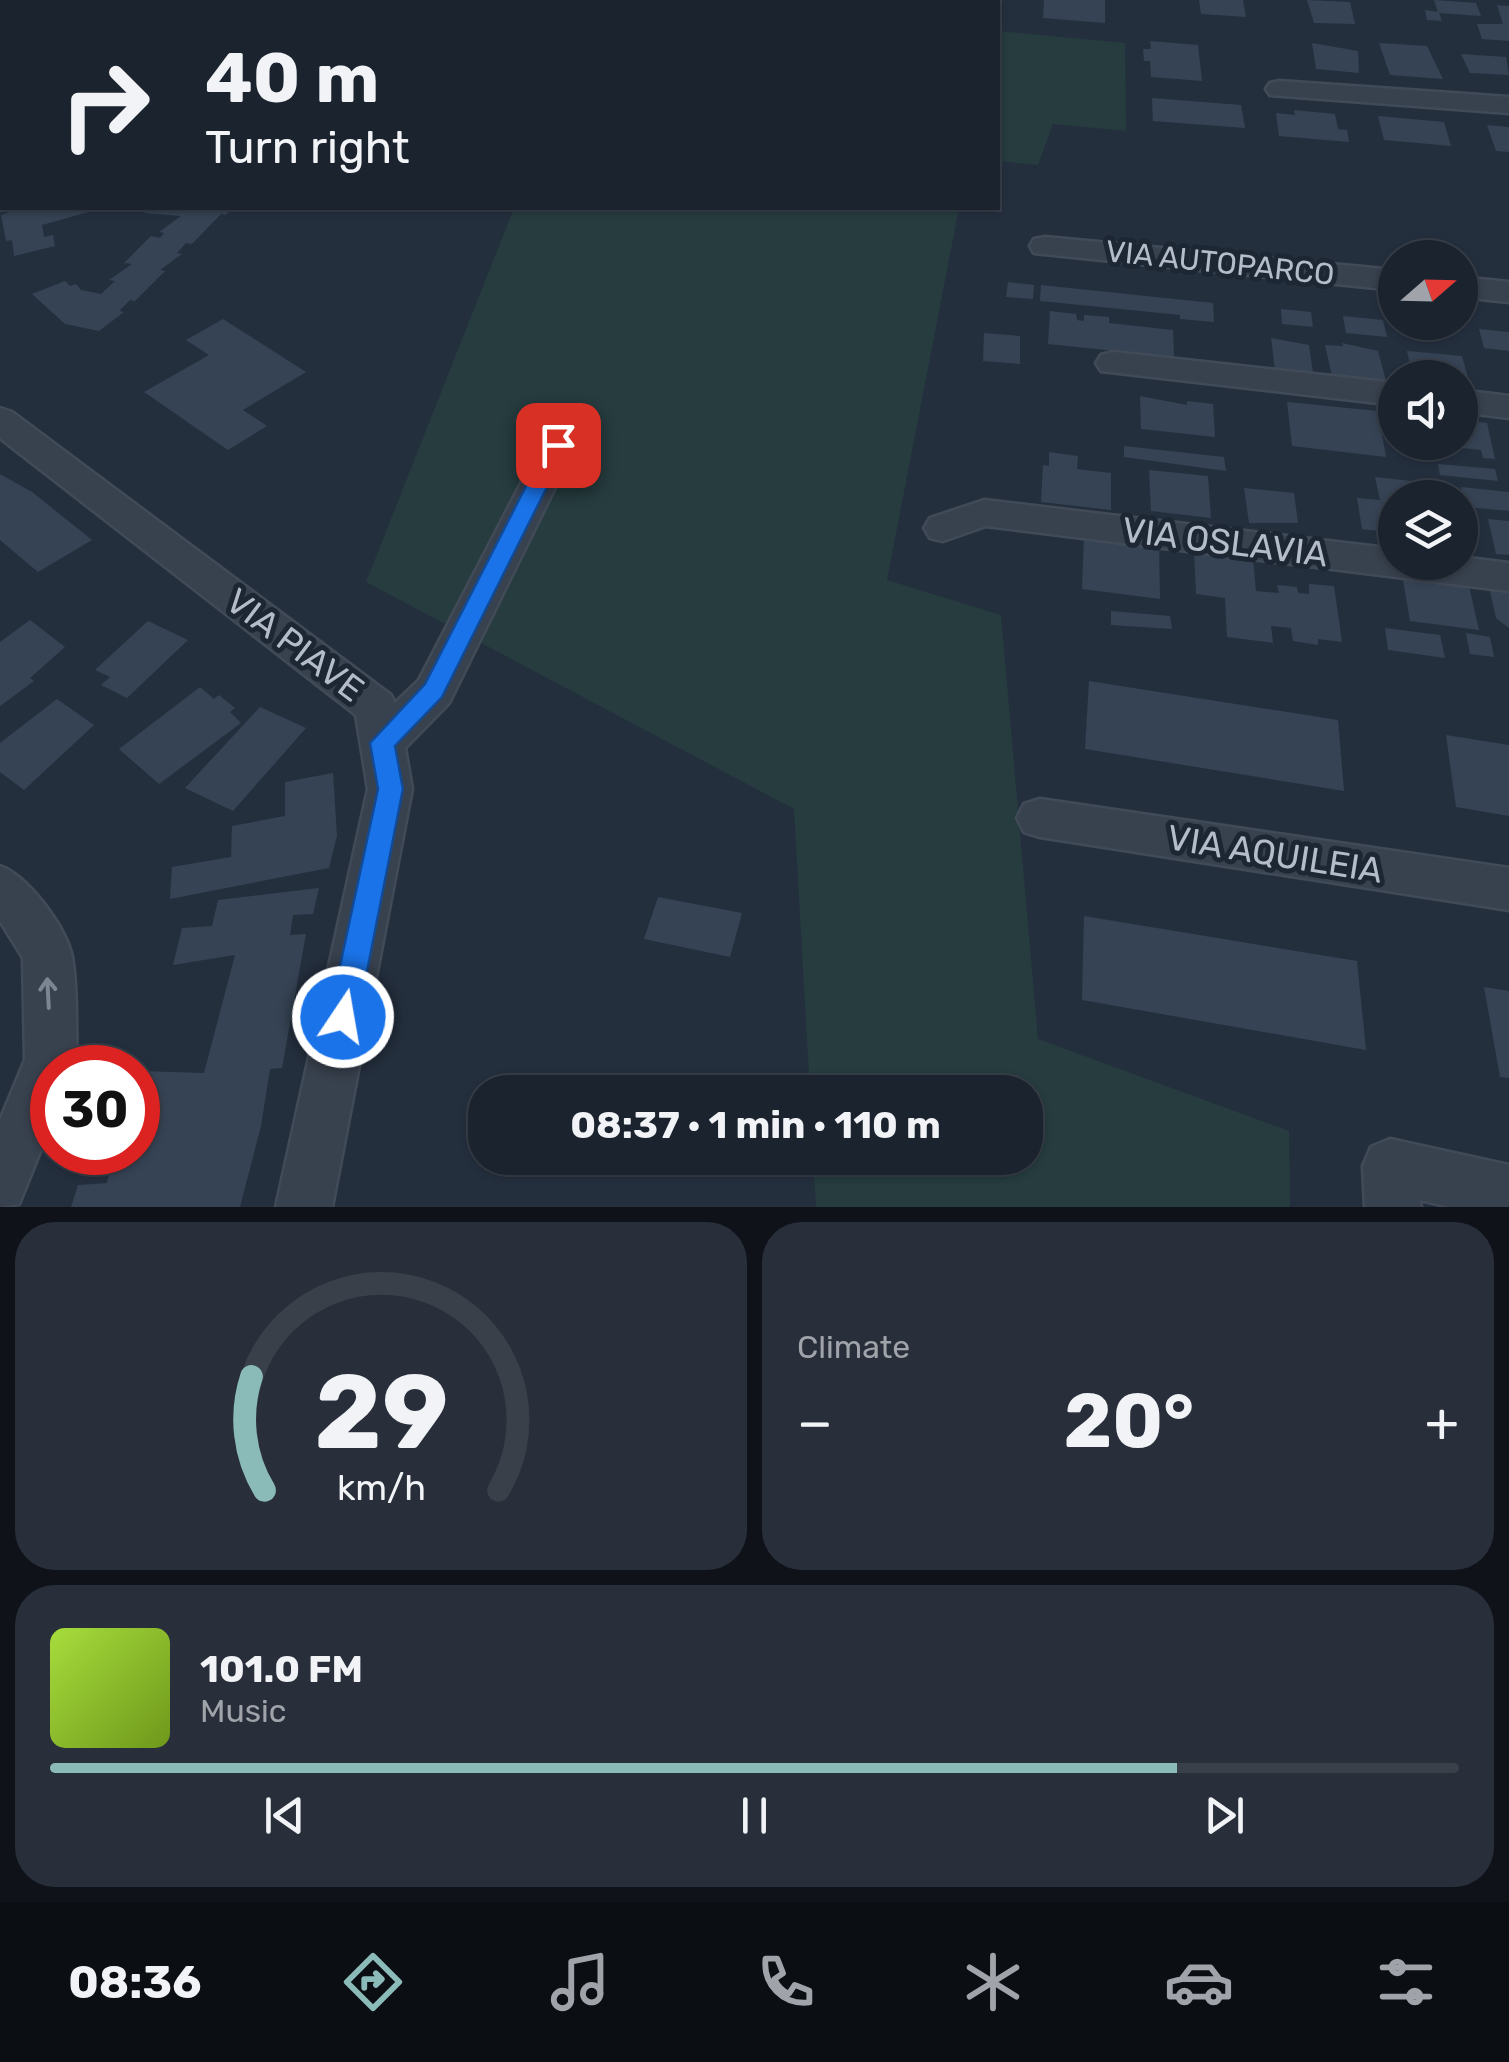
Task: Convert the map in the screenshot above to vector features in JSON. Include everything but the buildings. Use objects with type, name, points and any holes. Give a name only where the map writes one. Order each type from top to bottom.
[{"type":"street","points":[[1279,90],[1509,106]]},
{"type":"street","name":"VIA AUTOPARCO","points":[[1045,246],[1378,278]]},
{"type":"street","points":[[1478,289],[1509,292]]},
{"type":"street","points":[[1113,363],[1378,392]]},
{"type":"street","points":[[1478,403],[1509,406]]},
{"type":"street","name":"VIA PIAVE","points":[[0,420],[376,707],[390,789],[304,1207]]},
{"type":"street","points":[[382,743],[434,691],[558,445]]},
{"type":"street","name":"VIA OSLAVIA","points":[[943,528],[984,513],[1509,578]]},
{"type":"street","name":"VIA AQUILEIA","points":[[1040,818],[1509,889]]},
{"type":"street","points":[[0,887],[12,898],[46,954],[52,1060],[0,1185]]},
{"type":"street","points":[[1393,1207],[1390,1166],[1509,1193]]},
{"type":"green space","points":[[1000,31],[1125,43],[1126,131],[1053,124],[1038,165],[1000,161]]},
{"type":"green space","points":[[513,210],[959,210],[887,580],[1001,615],[1038,1039],[1289,1131],[1290,1207],[816,1207],[814,1175],[1043,1175],[1043,1075],[809,1075],[794,809],[366,582]]},
{"type":"route","points":[[343,1017],[390,789],[382,743],[434,691],[558,445]]}]
